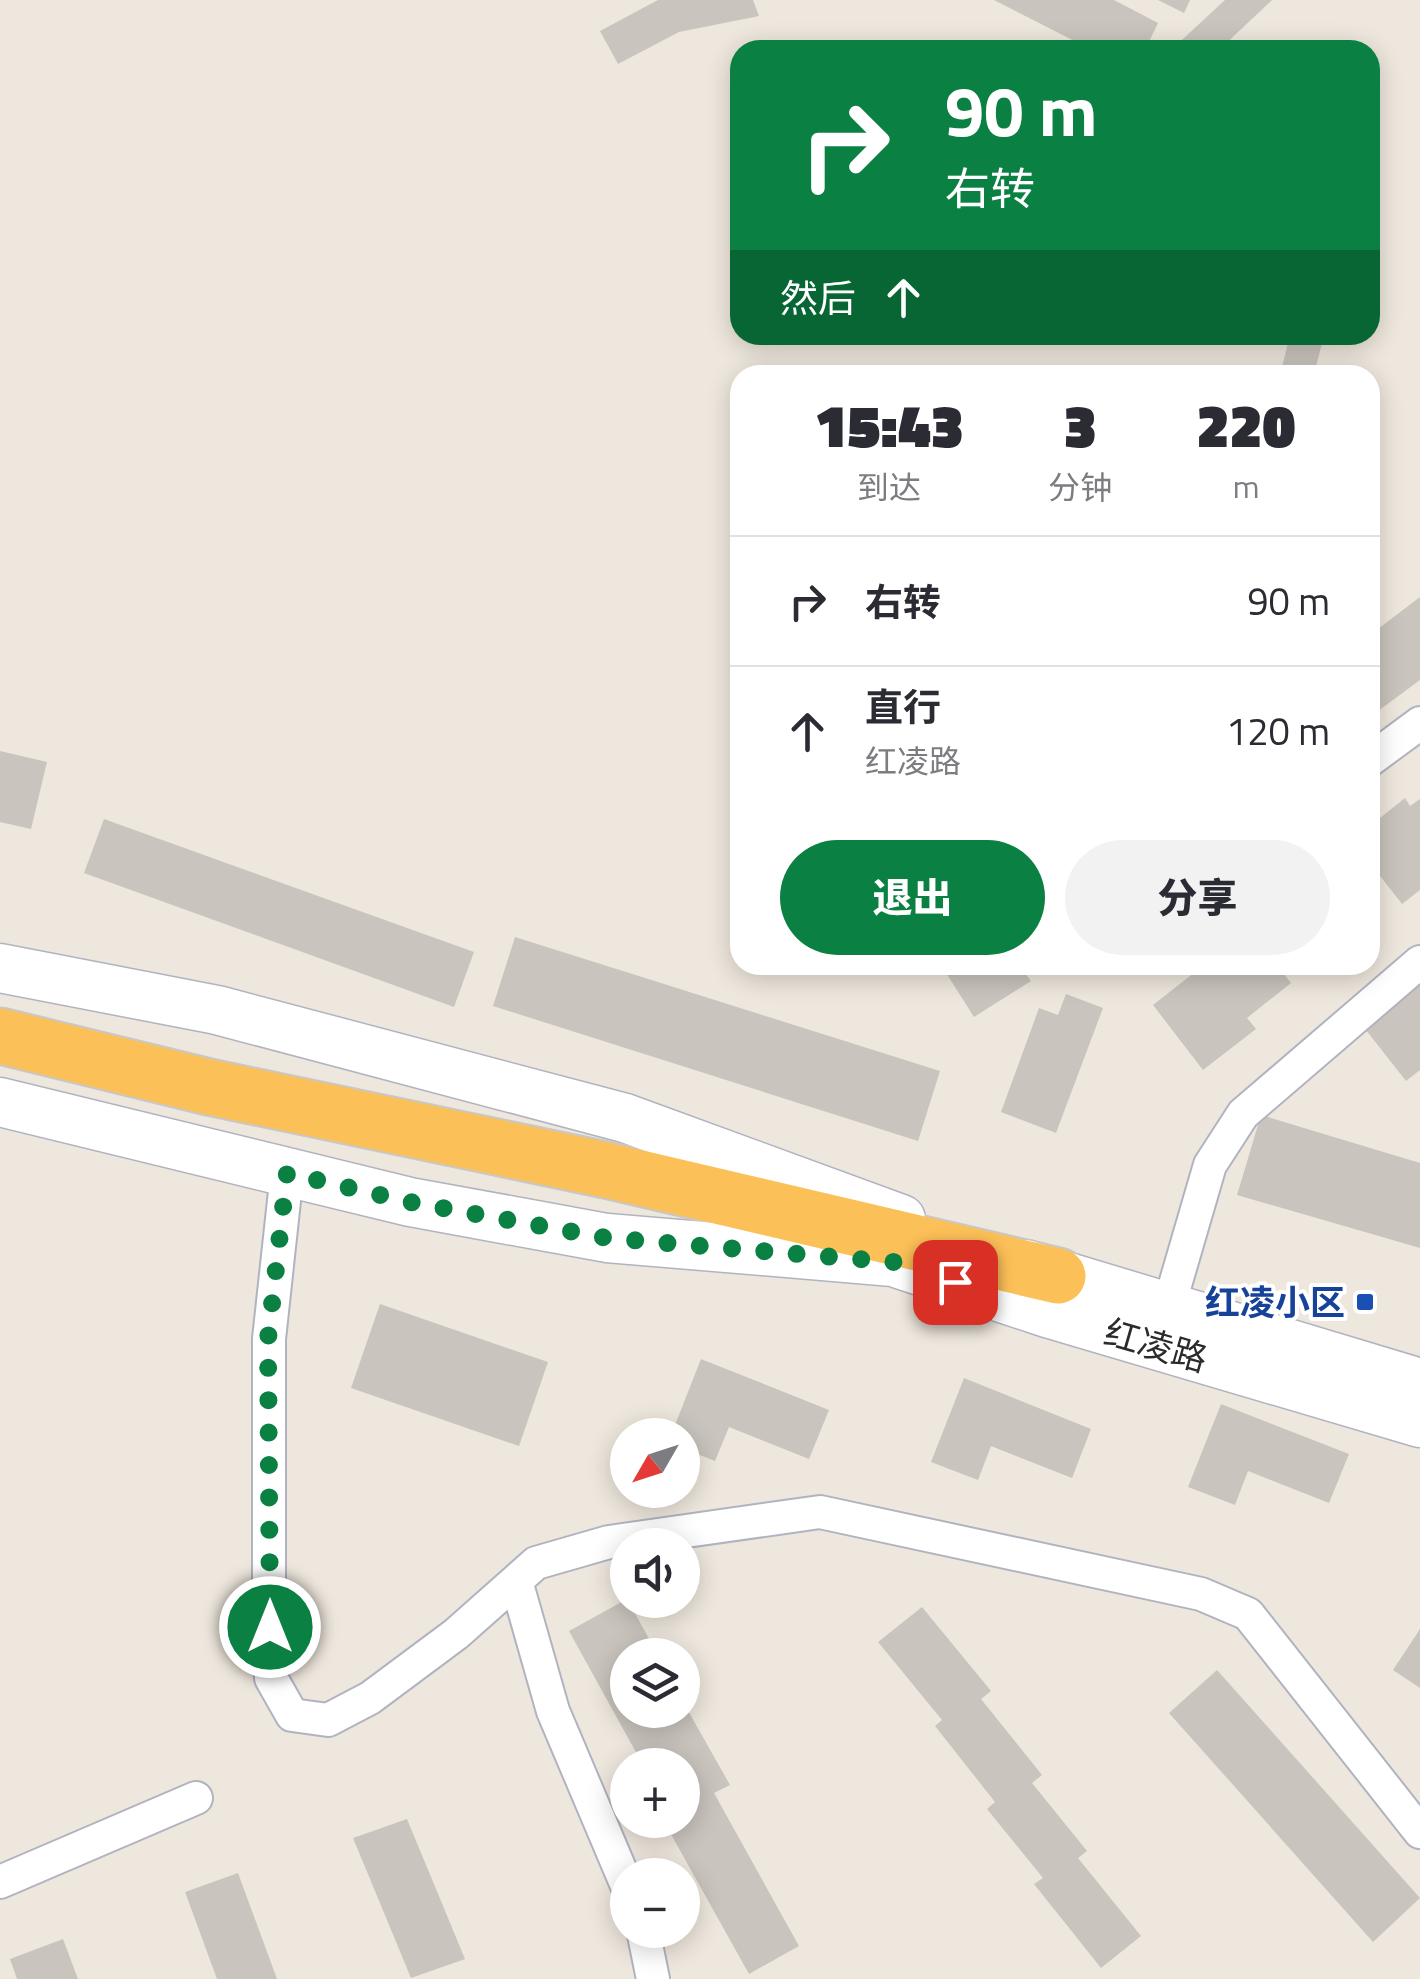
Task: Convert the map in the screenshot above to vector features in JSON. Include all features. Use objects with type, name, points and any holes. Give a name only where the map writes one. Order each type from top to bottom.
[{"type":"highway","points":[[0,1019],[209,1087]]},
{"type":"highway","points":[[0,1036],[209,1087],[606,1170],[1058,1276]]},
{"type":"highway","points":[[606,1170],[894,1262]]},
{"type":"main road","name":"红凌路","points":[[0,968],[216,1010],[624,1118],[1058,1276],[1420,1383]]},
{"type":"main road","name":"红凌路","points":[[0,1102],[410,1202],[607,1238],[894,1262],[1047,1313],[1420,1423]]},
{"type":"street","points":[[1380,753],[1420,724]]},
{"type":"street","points":[[1168,1309],[1210,1165],[1243,1114],[1420,962]]},
{"type":"street","points":[[287,1173],[268,1339],[270,1678],[292,1715],[328,1720],[370,1698],[456,1634],[536,1563],[609,1542],[820,1512],[1201,1594],[1248,1614],[1420,1832]]},
{"type":"street","points":[[516,1582],[553,1710],[615,1858]]},
{"type":"street","points":[[0,1882],[196,1798]]},
{"type":"street","points":[[647,1948],[653,1979]]},
{"type":"building","points":[[658,0],[753,0],[759,16],[679,32],[618,64],[600,31]]},
{"type":"building","points":[[994,0],[1114,0],[1158,23],[1150,40],[1072,40]]},
{"type":"building","points":[[1158,0],[1190,0],[1184,13]]},
{"type":"building","points":[[1225,0],[1272,0],[1230,40],[1182,40]]},
{"type":"building","points":[[1288,345],[1322,345],[1316,365],[1282,365]]},
{"type":"building","points":[[1420,597],[1420,680],[1380,710],[1380,627]]},
{"type":"building","points":[[0,751],[47,762],[31,829],[0,822]]},
{"type":"building","points":[[1405,798],[1410,806],[1420,799],[1420,890],[1402,904],[1380,876],[1380,818]]},
{"type":"building","points":[[104,819],[474,952],[454,1007],[84,873]]},
{"type":"building","points":[[515,937],[940,1071],[918,1141],[493,1006]]},
{"type":"building","points":[[947,975],[1027,975],[1031,981],[974,1017]]},
{"type":"building","points":[[1191,975],[1285,975],[1291,983],[1247,1018],[1256,1029],[1203,1070],[1153,1005]]},
{"type":"building","points":[[1420,981],[1420,1070],[1406,1081],[1362,1025]]},
{"type":"building","points":[[1066,994],[1103,1008],[1056,1133],[1001,1112],[1039,1008],[1058,1015]]},
{"type":"building","points":[[1261,1115],[1420,1163],[1420,1248],[1237,1195]]},
{"type":"building","points":[[380,1304],[548,1362],[519,1446],[351,1388]]},
{"type":"building","points":[[701,1359],[829,1410],[809,1459],[729,1427],[715,1461],[700,1455],[700,1418],[678,1418]]},
{"type":"building","points":[[964,1378],[1091,1429],[1072,1478],[991,1446],[978,1480],[931,1462]]},
{"type":"building","points":[[1221,1404],[1349,1454],[1329,1503],[1248,1471],[1235,1505],[1188,1487]]},
{"type":"building","points":[[922,1607],[991,1691],[981,1699],[1042,1775],[1032,1783],[1087,1851],[1078,1858],[1141,1936],[1101,1968],[1034,1884],[1043,1878],[987,1809],[995,1802],[935,1726],[942,1720],[878,1642]]},
{"type":"building","points":[[610,1608],[610,1618],[638,1618],[649,1638],[610,1638],[610,1705],[569,1631]]},
{"type":"building","points":[[1420,1629],[1420,1688],[1393,1670]]},
{"type":"building","points":[[1217,1670],[1420,1898],[1373,1942],[1169,1713]]},
{"type":"building","points":[[623,1728],[698,1728],[730,1785],[714,1793],[799,1946],[749,1974],[700,1886],[700,1858],[684,1858],[673,1838],[700,1838],[700,1748],[634,1748]]},
{"type":"building","points":[[407,1819],[465,1959],[411,1978],[353,1838]]},
{"type":"building","points":[[238,1873],[277,1979],[217,1979],[185,1892]]},
{"type":"building","points":[[63,1939],[78,1979],[17,1979],[10,1959]]},
{"type":"place","name":"红凌小区","points":[[1365,1302]]},
{"type":"route","points":[[270,1627],[268,1339],[287,1173],[410,1202],[607,1238],[894,1262],[955,1282]]}]
